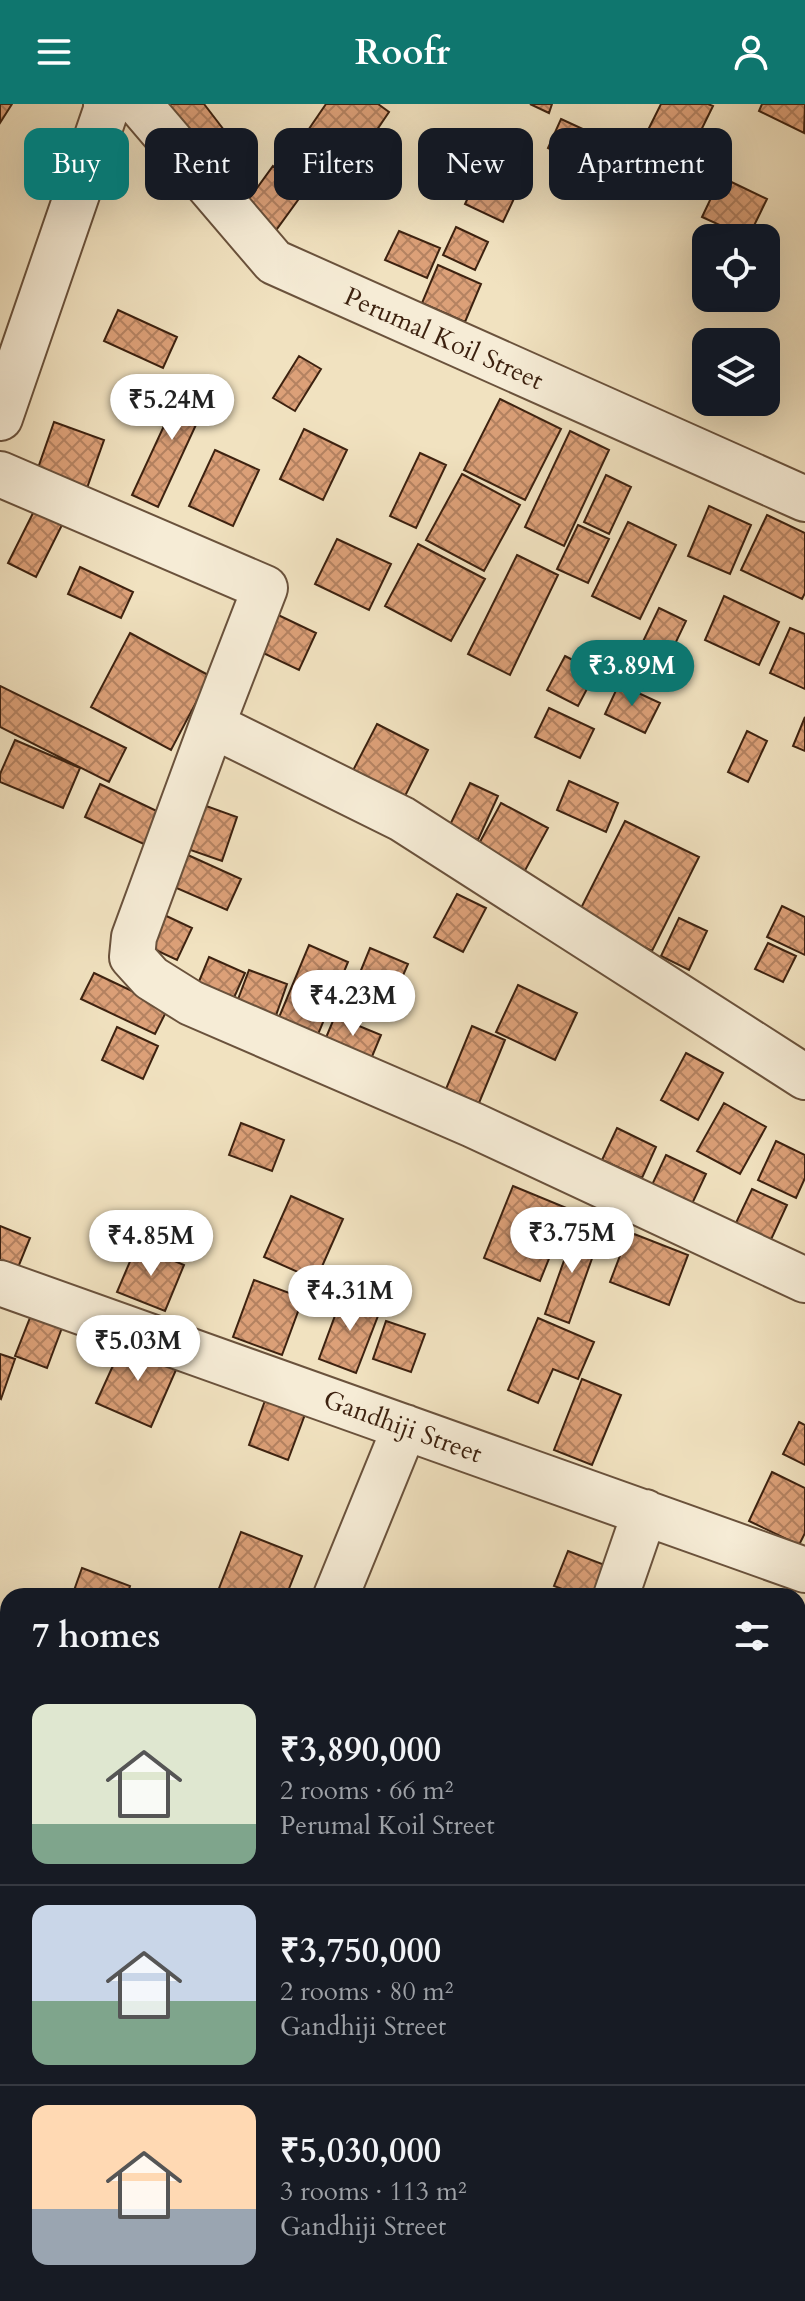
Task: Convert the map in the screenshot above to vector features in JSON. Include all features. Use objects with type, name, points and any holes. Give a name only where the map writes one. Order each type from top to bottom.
[{"type":"street","points":[[0,418],[106,104]]},
{"type":"street","name":"Perumal Koil Street","points":[[139,104],[274,262],[805,499]]},
{"type":"street","points":[[0,474],[265,588],[134,937],[132,957],[151,978],[191,1003],[473,1125],[805,1280]]},
{"type":"street","points":[[212,725],[402,819],[805,1077]]},
{"type":"street","name":"Gandhiji Street","points":[[0,1283],[805,1570]]},
{"type":"street","points":[[339,1588],[405,1427]]},
{"type":"street","points":[[619,1588],[645,1512]]},
{"type":"building","points":[[0,104],[12,104],[0,123]]},
{"type":"building","points":[[166,104],[204,104],[222,128],[184,128]]},
{"type":"building","points":[[326,104],[378,104],[389,112],[378,128],[310,128]]},
{"type":"building","points":[[530,104],[552,104],[549,113]]},
{"type":"building","points":[[661,104],[713,106],[702,128],[649,128]]},
{"type":"building","points":[[762,104],[805,104],[804,133],[759,111]]},
{"type":"building","points":[[561,119],[581,128],[557,128]]},
{"type":"building","points":[[273,166],[274,200],[298,200],[274,233],[241,210],[248,200],[258,200],[258,187]]},
{"type":"building","points":[[732,182],[767,199],[755,224],[717,224],[702,217],[710,200],[732,200]]},
{"type":"building","points":[[467,200],[513,200],[503,222],[465,204]]},
{"type":"building","points":[[456,227],[488,242],[475,270],[443,255]]},
{"type":"building","points":[[399,231],[440,248],[427,278],[385,260]]},
{"type":"building","points":[[438,265],[481,284],[465,322],[422,303]]},
{"type":"building","points":[[118,310],[177,337],[163,368],[104,341]]},
{"type":"building","points":[[299,356],[321,369],[295,411],[273,398]]},
{"type":"building","points":[[187,376],[213,388],[158,507],[132,495]]},
{"type":"building","points":[[500,399],[561,429],[525,500],[464,470]]},
{"type":"building","points":[[54,422],[104,440],[87,488],[37,471]]},
{"type":"building","points":[[304,429],[347,450],[323,500],[280,479]]},
{"type":"building","points":[[570,431],[609,450],[564,546],[525,527]]},
{"type":"building","points":[[215,450],[259,470],[233,526],[189,506]]},
{"type":"building","points":[[420,453],[446,465],[416,528],[390,516]]},
{"type":"building","points":[[462,474],[520,505],[484,571],[426,540]]},
{"type":"building","points":[[606,475],[631,487],[609,534],[584,522]]},
{"type":"building","points":[[709,506],[751,525],[730,574],[688,556]]},
{"type":"building","points":[[34,511],[62,525],[36,577],[8,563]]},
{"type":"building","points":[[767,515],[805,533],[805,593],[802,599],[741,570]]},
{"type":"building","points":[[628,522],[676,545],[640,619],[592,596]]},
{"type":"building","points":[[578,525],[609,539],[588,583],[557,569]]},
{"type":"building","points":[[337,539],[391,564],[369,610],[315,584]]},
{"type":"building","points":[[418,544],[485,579],[451,641],[385,606]]},
{"type":"building","points":[[517,555],[558,575],[510,675],[468,654]]},
{"type":"building","points":[[80,567],[133,592],[121,618],[68,594]]},
{"type":"building","points":[[724,596],[779,622],[759,665],[705,640]]},
{"type":"building","points":[[659,608],[686,621],[653,690],[626,677]]},
{"type":"building","points":[[276,614],[316,633],[299,670],[259,651]]},
{"type":"building","points":[[790,628],[805,634],[805,689],[770,673]]},
{"type":"building","points":[[130,633],[210,676],[171,750],[91,707]]},
{"type":"building","points":[[565,656],[596,672],[578,706],[547,690]]},
{"type":"building","points":[[619,684],[660,703],[645,733],[605,714]]},
{"type":"building","points":[[0,686],[126,748],[109,782],[0,727]]},
{"type":"building","points":[[549,708],[594,729],[580,758],[535,737]]},
{"type":"building","points":[[805,717],[805,751],[793,746]]},
{"type":"building","points":[[377,724],[428,750],[398,810],[346,784]]},
{"type":"building","points":[[747,731],[767,741],[748,782],[728,772]]},
{"type":"building","points":[[15,740],[80,768],[63,808],[0,782],[0,774]]},
{"type":"building","points":[[569,781],[618,803],[606,832],[557,810]]},
{"type":"building","points":[[470,783],[498,796],[478,840],[449,827]]},
{"type":"building","points":[[100,784],[163,814],[148,846],[85,817]]},
{"type":"building","points":[[195,802],[237,817],[222,861],[179,846]]},
{"type":"building","points":[[501,803],[548,828],[522,876],[475,851]]},
{"type":"building","points":[[625,821],[699,857],[652,951],[578,914]]},
{"type":"building","points":[[179,851],[241,879],[227,910],[165,883]]},
{"type":"building","points":[[457,894],[486,908],[463,952],[434,937]]},
{"type":"building","points":[[782,906],[805,917],[805,955],[767,937]]},
{"type":"building","points":[[160,913],[192,928],[177,960],[145,945]]},
{"type":"building","points":[[679,918],[707,931],[689,970],[661,956]]},
{"type":"building","points":[[768,943],[796,956],[783,982],[755,969]]},
{"type":"building","points":[[309,945],[348,962],[314,1044],[275,1027]]},
{"type":"building","points":[[370,948],[408,964],[394,996],[357,980]]},
{"type":"building","points":[[209,957],[245,973],[228,1011],[193,996]]},
{"type":"building","points":[[249,970],[287,984],[273,1024],[234,1010]]},
{"type":"building","points":[[94,973],[168,1008],[155,1034],[81,999]]},
{"type":"building","points":[[518,985],[577,1013],[555,1060],[496,1032]]},
{"type":"building","points":[[335,1016],[381,1035],[371,1059],[325,1040]]},
{"type":"building","points":[[472,1026],[505,1040],[479,1103],[446,1089]]},
{"type":"building","points":[[117,1027],[158,1046],[143,1079],[102,1060]]},
{"type":"building","points":[[686,1053],[723,1073],[698,1120],[661,1100]]},
{"type":"building","points":[[724,1103],[766,1127],[740,1174],[697,1151]]},
{"type":"building","points":[[241,1123],[284,1140],[272,1171],[229,1155]]},
{"type":"building","points":[[617,1128],[656,1147],[642,1178],[602,1160]]},
{"type":"building","points":[[776,1141],[805,1155],[805,1178],[796,1198],[758,1180]]},
{"type":"building","points":[[666,1155],[706,1174],[691,1206],[651,1187]]},
{"type":"building","points":[[513,1186],[569,1209],[540,1281],[484,1258]]},
{"type":"building","points":[[752,1189],[787,1205],[769,1244],[734,1227]]},
{"type":"building","points":[[291,1196],[343,1219],[316,1280],[264,1257]]},
{"type":"building","points":[[0,1226],[30,1238],[17,1270],[0,1263]]},
{"type":"building","points":[[576,1227],[600,1236],[569,1323],[545,1314]]},
{"type":"building","points":[[629,1232],[688,1255],[669,1305],[610,1282]]},
{"type":"building","points":[[137,1245],[184,1265],[165,1311],[117,1292]]},
{"type":"building","points":[[254,1280],[303,1298],[282,1355],[233,1337]]},
{"type":"building","points":[[343,1294],[381,1308],[356,1373],[319,1359]]},
{"type":"building","points":[[35,1305],[66,1317],[47,1368],[15,1356]]},
{"type":"building","points":[[538,1318],[594,1342],[578,1379],[553,1369],[538,1403],[508,1390]]},
{"type":"building","points":[[386,1321],[425,1334],[411,1372],[373,1359]]},
{"type":"building","points":[[125,1339],[179,1363],[151,1427],[96,1403]]},
{"type":"building","points":[[0,1354],[15,1359],[1,1399],[0,1398]]},
{"type":"building","points":[[582,1379],[621,1395],[592,1465],[554,1450]]},
{"type":"building","points":[[267,1395],[307,1409],[288,1460],[249,1445]]},
{"type":"building","points":[[799,1422],[805,1425],[805,1465],[783,1454]]},
{"type":"building","points":[[772,1472],[805,1488],[805,1533],[799,1545],[749,1521]]},
{"type":"building","points":[[241,1532],[302,1556],[289,1588],[219,1588]]},
{"type":"building","points":[[568,1551],[610,1567],[601,1588],[554,1586]]},
{"type":"building","points":[[82,1568],[130,1586],[129,1588],[75,1588]]}]
